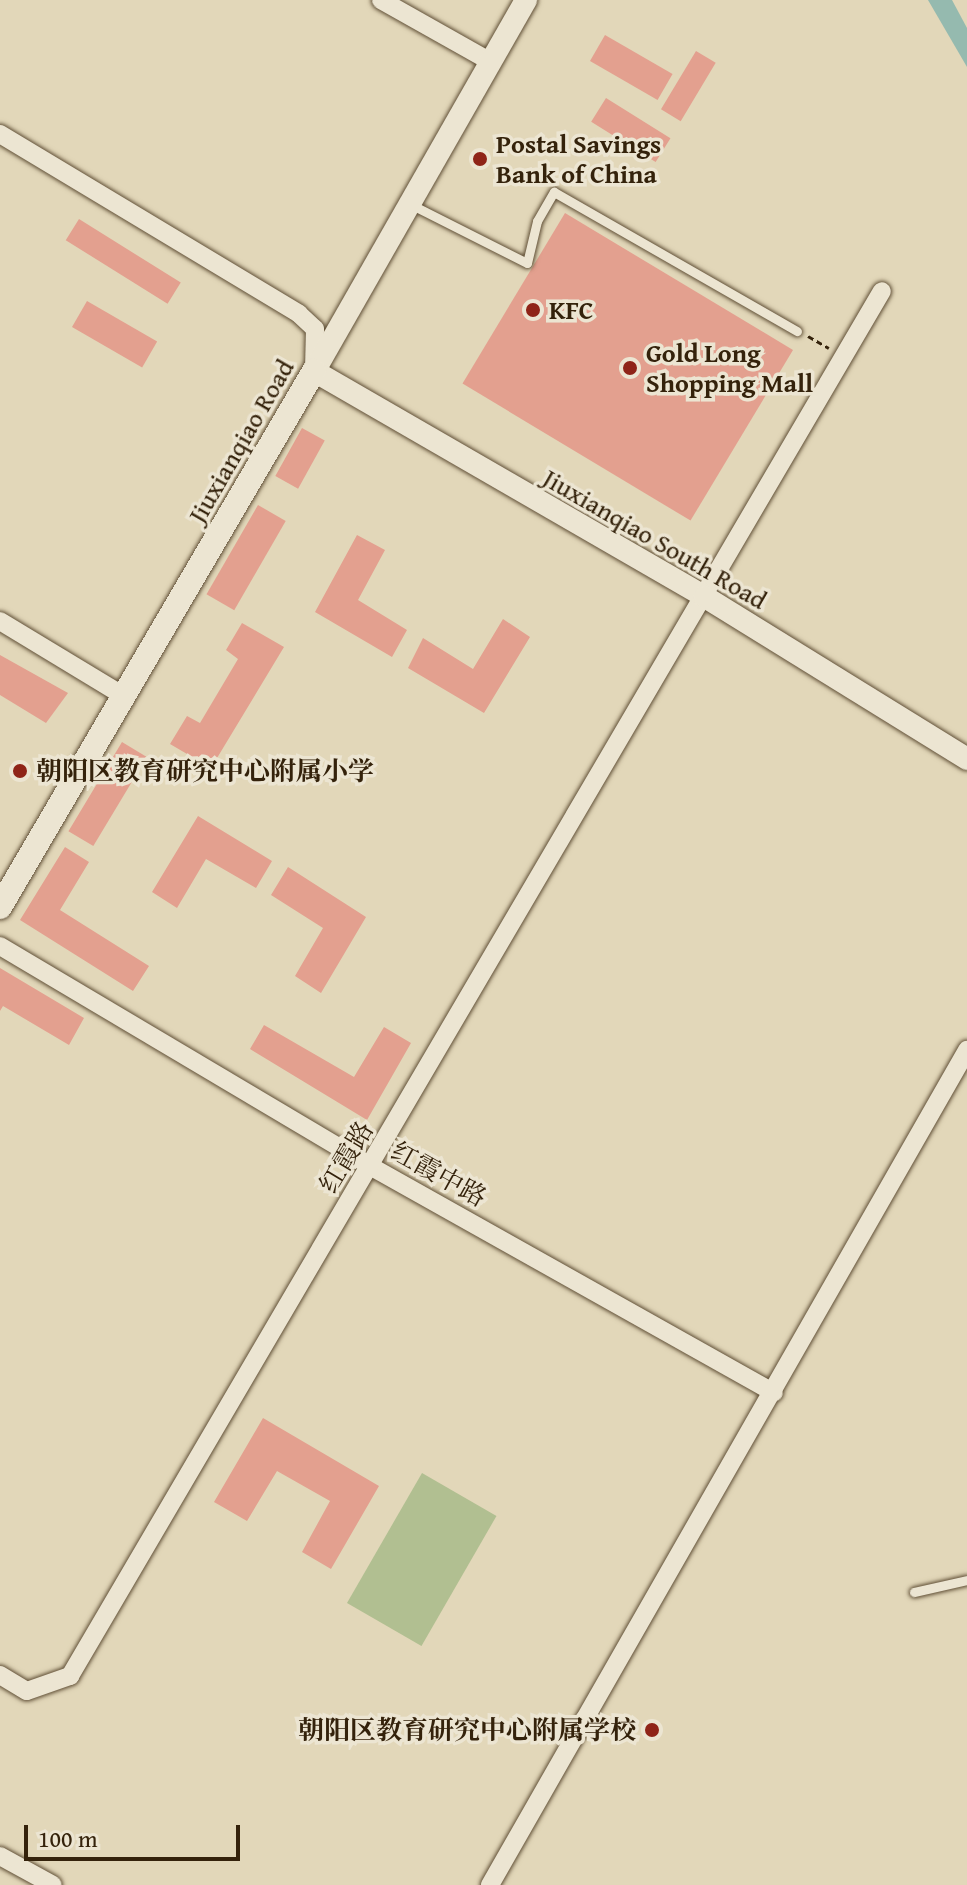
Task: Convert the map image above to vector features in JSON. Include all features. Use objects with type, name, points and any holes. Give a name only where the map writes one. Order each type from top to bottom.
[{"type":"main road","name":"Jiuxianqiao Road","points":[[0,907],[314,371]]},
{"type":"street","points":[[381,0],[491,62]]},
{"type":"street","name":"Jiuxianqiao Road","points":[[314,371],[526,0]]},
{"type":"street","points":[[0,134],[299,314],[315,329],[314,371]]},
{"type":"street","name":"红霞路","points":[[0,1675],[27,1691],[70,1676],[882,291]]},
{"type":"street","name":"Jiuxianqiao South Road","points":[[314,371],[705,597],[967,759]]},
{"type":"street","points":[[0,621],[122,695]]},
{"type":"street","name":"红霞中路","points":[[0,946],[370,1166],[774,1393]]},
{"type":"street","points":[[490,1885],[774,1393],[967,1050]]},
{"type":"street","points":[[0,1856],[53,1885]]},
{"type":"lane","points":[[410,204],[527,263],[537,221],[554,192],[797,331]]},
{"type":"lane","points":[[914,1592],[967,1580]]},
{"type":"path","points":[[797,331],[844,356]]},
{"type":"green space","points":[[422,1473],[496,1516],[421,1646],[347,1603]]},
{"type":"water","points":[[928,0],[952,0],[967,28],[967,67]]},
{"type":"building","points":[[605,35],[673,74],[658,100],[590,61]]},
{"type":"building","points":[[696,51],[716,63],[681,121],[661,109]]},
{"type":"building","points":[[606,98],[670,138],[656,162],[591,122]]},
{"type":"building","name":"Gold Long Shopping Mall","points":[[565,213],[793,350],[691,521],[463,384]]},
{"type":"building","points":[[79,219],[181,283],[168,304],[66,240]]},
{"type":"building","points":[[87,301],[157,342],[142,367],[72,327]]},
{"type":"building","points":[[302,428],[325,441],[298,489],[275,476]]},
{"type":"building","points":[[258,505],[286,521],[234,610],[207,594]]},
{"type":"building","points":[[357,535],[385,550],[358,600],[407,630],[392,657],[315,612]]},
{"type":"building","points":[[503,619],[530,637],[484,713],[408,668],[423,638],[473,669]]},
{"type":"building","points":[[242,623],[284,647],[211,768],[170,744],[187,716],[200,723],[238,659],[226,650]]},
{"type":"building","points":[[0,655],[68,693],[46,723],[0,695]]},
{"type":"building","points":[[122,742],[147,757],[93,846],[68,831]]},
{"type":"building","points":[[198,816],[272,861],[256,888],[206,859],[177,908],[152,892]]},
{"type":"building","points":[[65,847],[89,862],[60,910],[149,966],[133,991],[20,920]]},
{"type":"building","points":[[288,867],[366,917],[321,993],[295,976],[323,928],[271,895]]},
{"type":"building","points":[[0,968],[84,1018],[69,1045],[3,1006],[0,1011]]},
{"type":"building","points":[[264,1025],[354,1077],[384,1027],[411,1043],[367,1120],[250,1049]]},
{"type":"building","points":[[263,1418],[379,1486],[331,1569],[302,1552],[330,1501],[277,1471],[247,1521],[214,1502]]},
{"type":"place","name":"Postal Savings Bank of China","points":[[480,159]]},
{"type":"place","name":"KFC","points":[[533,310]]},
{"type":"place","name":"Gold Long Shopping Mall","points":[[630,368]]},
{"type":"place","name":"朝阳区教育研究中心附属小学","points":[[20,771]]},
{"type":"place","name":"朝阳区教育研究中心附属学校","points":[[652,1730]]}]
